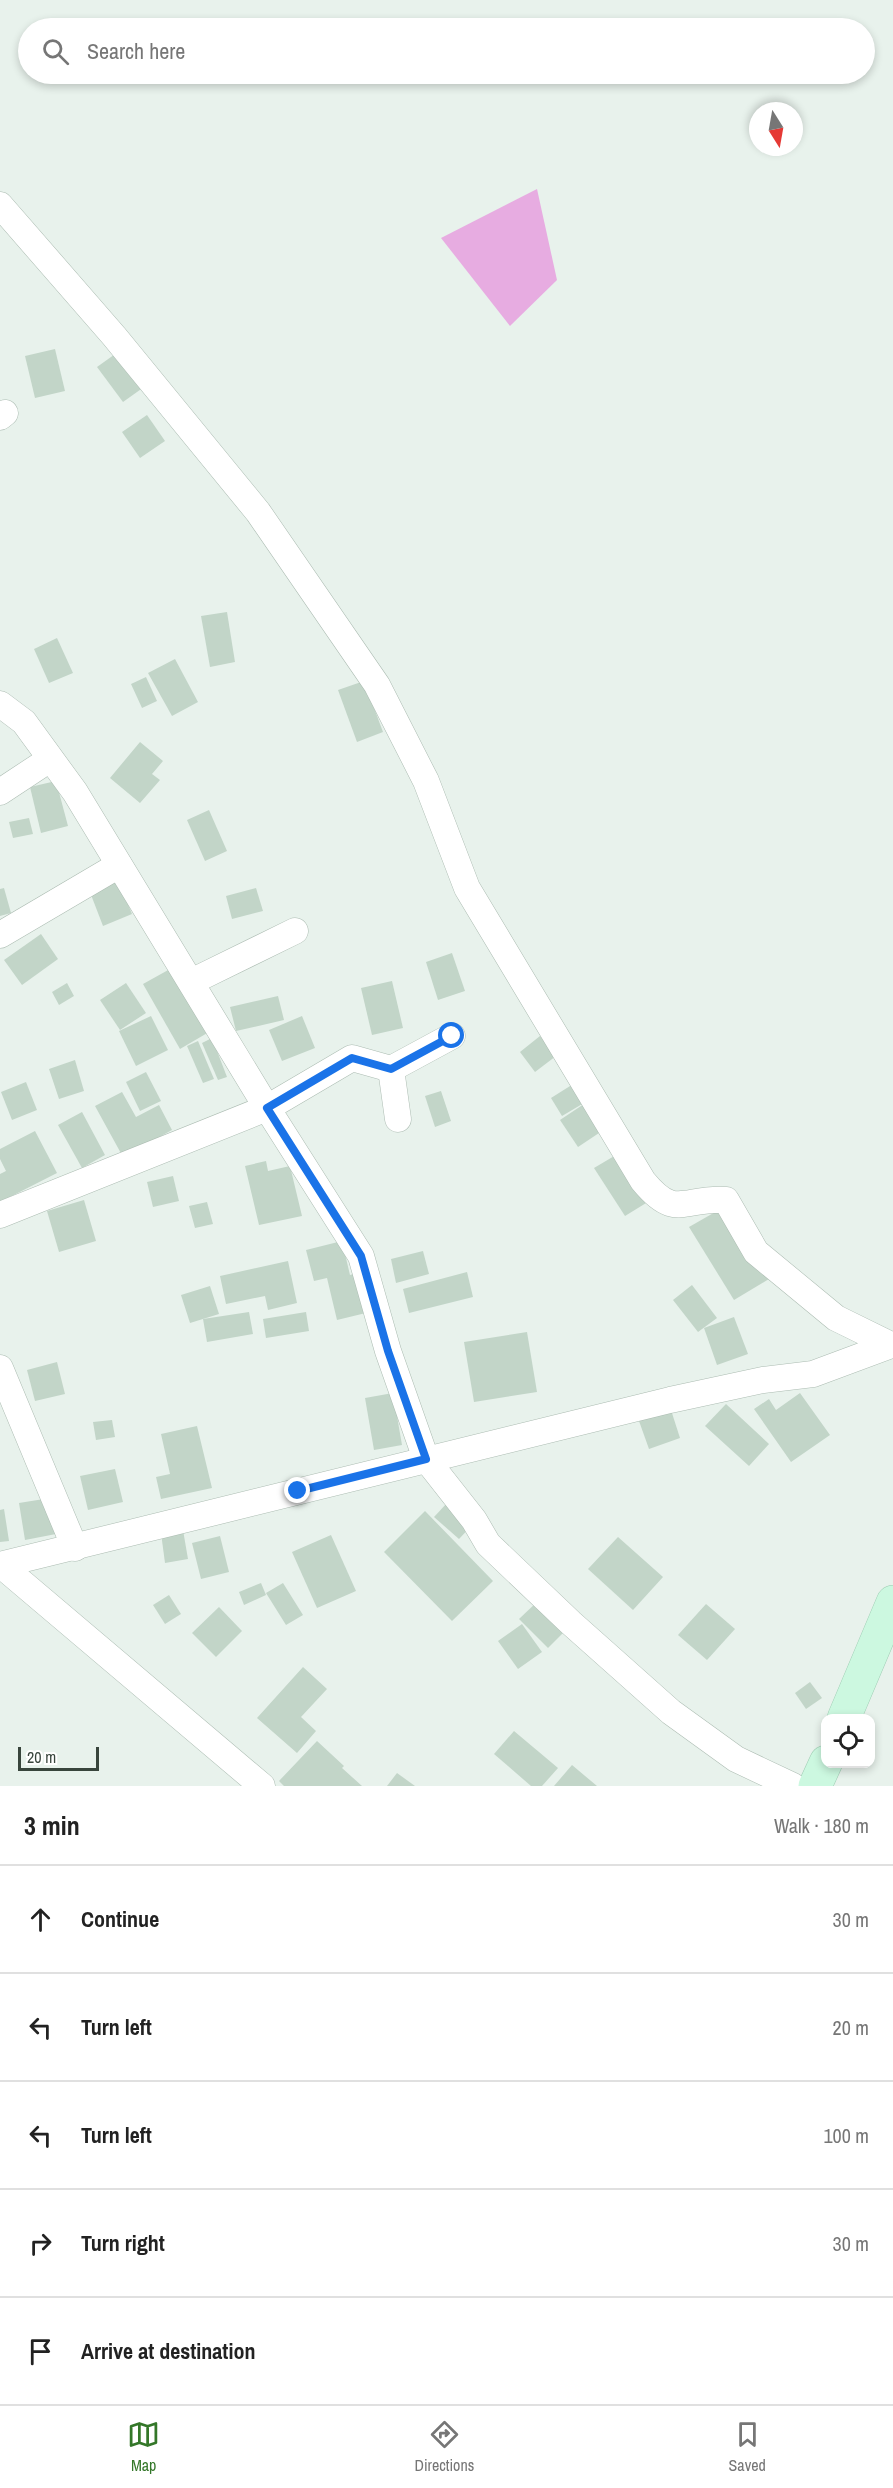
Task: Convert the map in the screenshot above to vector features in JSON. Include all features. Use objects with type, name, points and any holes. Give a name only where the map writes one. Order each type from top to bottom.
[{"type":"main road","points":[[846,1714],[893,1602]]},
{"type":"main road","points":[[815,1786],[822,1768]]},
{"type":"street","points":[[0,205],[114,336],[258,512],[378,685],[426,781],[467,888],[643,1180],[657,1198],[678,1206],[708,1199],[726,1200],[756,1252],[836,1318],[892,1345]]},
{"type":"street","points":[[0,704],[24,722],[75,792],[267,1108],[361,1256],[388,1351],[426,1459],[474,1520],[488,1544],[671,1712],[736,1759],[793,1786]]},
{"type":"street","points":[[0,792],[50,759]]},
{"type":"street","points":[[0,935],[119,865]]},
{"type":"street","points":[[191,982],[295,931]]},
{"type":"street","points":[[0,1215],[267,1108],[352,1058],[391,1069],[452,1036]]},
{"type":"street","points":[[391,1069],[398,1119]]},
{"type":"street","points":[[0,1565],[670,1400],[763,1380],[813,1374],[892,1345]]},
{"type":"street","points":[[0,1368],[75,1548]]},
{"type":"street","points":[[0,1565],[262,1786]]},
{"type":"shaded area","points":[[537,189],[557,280],[510,326],[441,238]]},
{"type":"building","points":[[55,349],[65,391],[35,398],[25,356]]},
{"type":"building","points":[[118,352],[144,387],[123,402],[97,367]]},
{"type":"building","points":[[147,415],[165,441],[140,458],[122,432]]},
{"type":"building","points":[[227,612],[235,662],[210,667],[201,616]]},
{"type":"building","points":[[57,638],[73,673],[49,683],[34,649]]},
{"type":"building","points":[[175,659],[198,702],[172,716],[148,673]]},
{"type":"building","points":[[146,677],[157,701],[142,708],[131,684]]},
{"type":"building","points":[[364,681],[383,732],[357,742],[338,690]]},
{"type":"building","points":[[140,742],[163,761],[152,774],[160,780],[140,803],[110,778]]},
{"type":"building","points":[[56,781],[68,826],[41,833],[30,787]]},
{"type":"building","points":[[209,810],[227,851],[205,861],[187,820]]},
{"type":"building","points":[[29,818],[33,834],[13,838],[9,822]]},
{"type":"building","points":[[116,875],[132,914],[103,926],[88,887]]},
{"type":"building","points":[[4,888],[11,913],[0,916],[0,889]]},
{"type":"building","points":[[256,888],[263,911],[232,919],[226,896]]},
{"type":"building","points":[[41,934],[58,959],[22,985],[4,960]]},
{"type":"building","points":[[452,953],[465,991],[438,1000],[426,962]]},
{"type":"building","points":[[170,969],[209,1032],[180,1049],[143,984]]},
{"type":"building","points":[[392,981],[403,1028],[372,1035],[361,988]]},
{"type":"building","points":[[67,983],[74,996],[59,1005],[52,992]]},
{"type":"building","points":[[126,983],[146,1013],[120,1030],[100,1000]]},
{"type":"building","points":[[278,996],[284,1020],[236,1031],[230,1007]]},
{"type":"building","points":[[151,1016],[168,1050],[136,1066],[119,1031]]},
{"type":"building","points":[[302,1016],[315,1048],[282,1061],[269,1030]]},
{"type":"building","points":[[540,1036],[556,1056],[535,1072],[520,1052]]},
{"type":"building","points":[[212,1038],[227,1077],[218,1080],[202,1043]]},
{"type":"building","points":[[198,1041],[214,1079],[203,1083],[187,1046]]},
{"type":"building","points":[[75,1060],[84,1091],[59,1099],[49,1069]]},
{"type":"building","points":[[146,1072],[161,1101],[140,1111],[126,1082]]},
{"type":"building","points":[[578,1081],[589,1100],[562,1116],[551,1098]]},
{"type":"building","points":[[26,1082],[37,1110],[12,1120],[1,1092]]},
{"type":"building","points":[[441,1091],[451,1121],[435,1127],[425,1096]]},
{"type":"building","points":[[122,1092],[136,1117],[159,1105],[172,1130],[123,1157],[95,1106]]},
{"type":"building","points":[[587,1102],[605,1129],[578,1147],[560,1120]]},
{"type":"building","points":[[82,1112],[105,1155],[82,1168],[58,1125]]},
{"type":"building","points":[[35,1131],[57,1173],[0,1202],[0,1174],[6,1171],[0,1159],[0,1149]]},
{"type":"building","points":[[621,1152],[651,1200],[625,1216],[594,1168]]},
{"type":"building","points":[[266,1161],[268,1171],[290,1166],[302,1216],[259,1225],[245,1166]]},
{"type":"building","points":[[173,1176],[179,1201],[153,1207],[147,1182]]},
{"type":"building","points":[[84,1200],[96,1241],[59,1252],[47,1211]]},
{"type":"building","points":[[207,1202],[213,1224],[195,1228],[189,1206]]},
{"type":"building","points":[[724,1207],[769,1279],[734,1300],[689,1227]]},
{"type":"building","points":[[342,1241],[350,1275],[360,1272],[370,1312],[337,1320],[327,1278],[314,1281],[306,1250]]},
{"type":"building","points":[[423,1251],[429,1274],[396,1283],[391,1259]]},
{"type":"building","points":[[288,1261],[297,1303],[268,1310],[265,1296],[226,1304],[220,1276]]},
{"type":"building","points":[[467,1272],[473,1297],[409,1313],[403,1289]]},
{"type":"building","points":[[692,1285],[717,1318],[698,1332],[673,1300]]},
{"type":"building","points":[[210,1286],[219,1314],[190,1323],[181,1295]]},
{"type":"building","points":[[249,1312],[253,1334],[207,1342],[203,1319]]},
{"type":"building","points":[[306,1312],[309,1331],[266,1338],[263,1319]]},
{"type":"building","points":[[734,1317],[748,1354],[717,1365],[704,1328]]},
{"type":"building","points":[[527,1332],[537,1392],[474,1402],[464,1342]]},
{"type":"building","points":[[57,1362],[65,1394],[35,1401],[27,1370]]},
{"type":"building","points":[[393,1393],[402,1445],[374,1450],[365,1398]]},
{"type":"building","points":[[800,1393],[830,1435],[791,1462],[754,1409],[769,1399],[776,1410]]},
{"type":"building","points":[[726,1404],[769,1444],[749,1466],[705,1426]]},
{"type":"building","points":[[671,1410],[680,1438],[649,1449],[639,1421]]},
{"type":"building","points":[[112,1420],[115,1437],[96,1440],[93,1422]]},
{"type":"building","points":[[197,1426],[212,1488],[161,1499],[156,1477],[170,1474],[161,1434]]},
{"type":"building","points":[[115,1469],[123,1502],[88,1510],[80,1476]]},
{"type":"building","points":[[50,1498],[56,1534],[25,1540],[19,1503]]},
{"type":"building","points":[[448,1502],[473,1524],[459,1539],[434,1517]]},
{"type":"building","points":[[4,1509],[9,1541],[0,1542],[0,1510]]},
{"type":"building","points":[[425,1511],[493,1581],[452,1621],[384,1552]]},
{"type":"building","points":[[183,1530],[188,1559],[165,1563],[161,1533]]},
{"type":"building","points":[[331,1535],[356,1591],[317,1608],[292,1552]]},
{"type":"building","points":[[220,1536],[229,1572],[201,1579],[192,1543]]},
{"type":"building","points":[[618,1537],[663,1577],[633,1610],[588,1569]]},
{"type":"building","points":[[261,1583],[266,1595],[244,1605],[239,1592]]},
{"type":"building","points":[[283,1583],[303,1615],[286,1625],[266,1593]]},
{"type":"building","points":[[169,1595],[181,1614],[165,1624],[153,1605]]},
{"type":"building","points":[[538,1601],[566,1630],[548,1648],[519,1619]]},
{"type":"building","points":[[706,1604],[735,1629],[707,1660],[678,1635]]},
{"type":"building","points":[[219,1607],[242,1631],[216,1657],[192,1633]]},
{"type":"building","points":[[522,1624],[542,1652],[518,1669],[498,1641]]},
{"type":"building","points":[[303,1667],[327,1689],[301,1717],[316,1731],[297,1753],[257,1718]]},
{"type":"building","points":[[810,1682],[822,1698],[806,1709],[795,1693]]},
{"type":"building","points":[[514,1731],[558,1768],[542,1786],[531,1786],[494,1754]]},
{"type":"building","points":[[317,1741],[362,1786],[284,1786],[279,1781]]},
{"type":"building","points":[[572,1765],[597,1786],[554,1786]]},
{"type":"building","points":[[397,1773],[415,1786],[387,1786]]},
{"type":"route","points":[[298,1491],[426,1459],[388,1351],[361,1256],[267,1108],[352,1058],[391,1069],[452,1036]]}]
